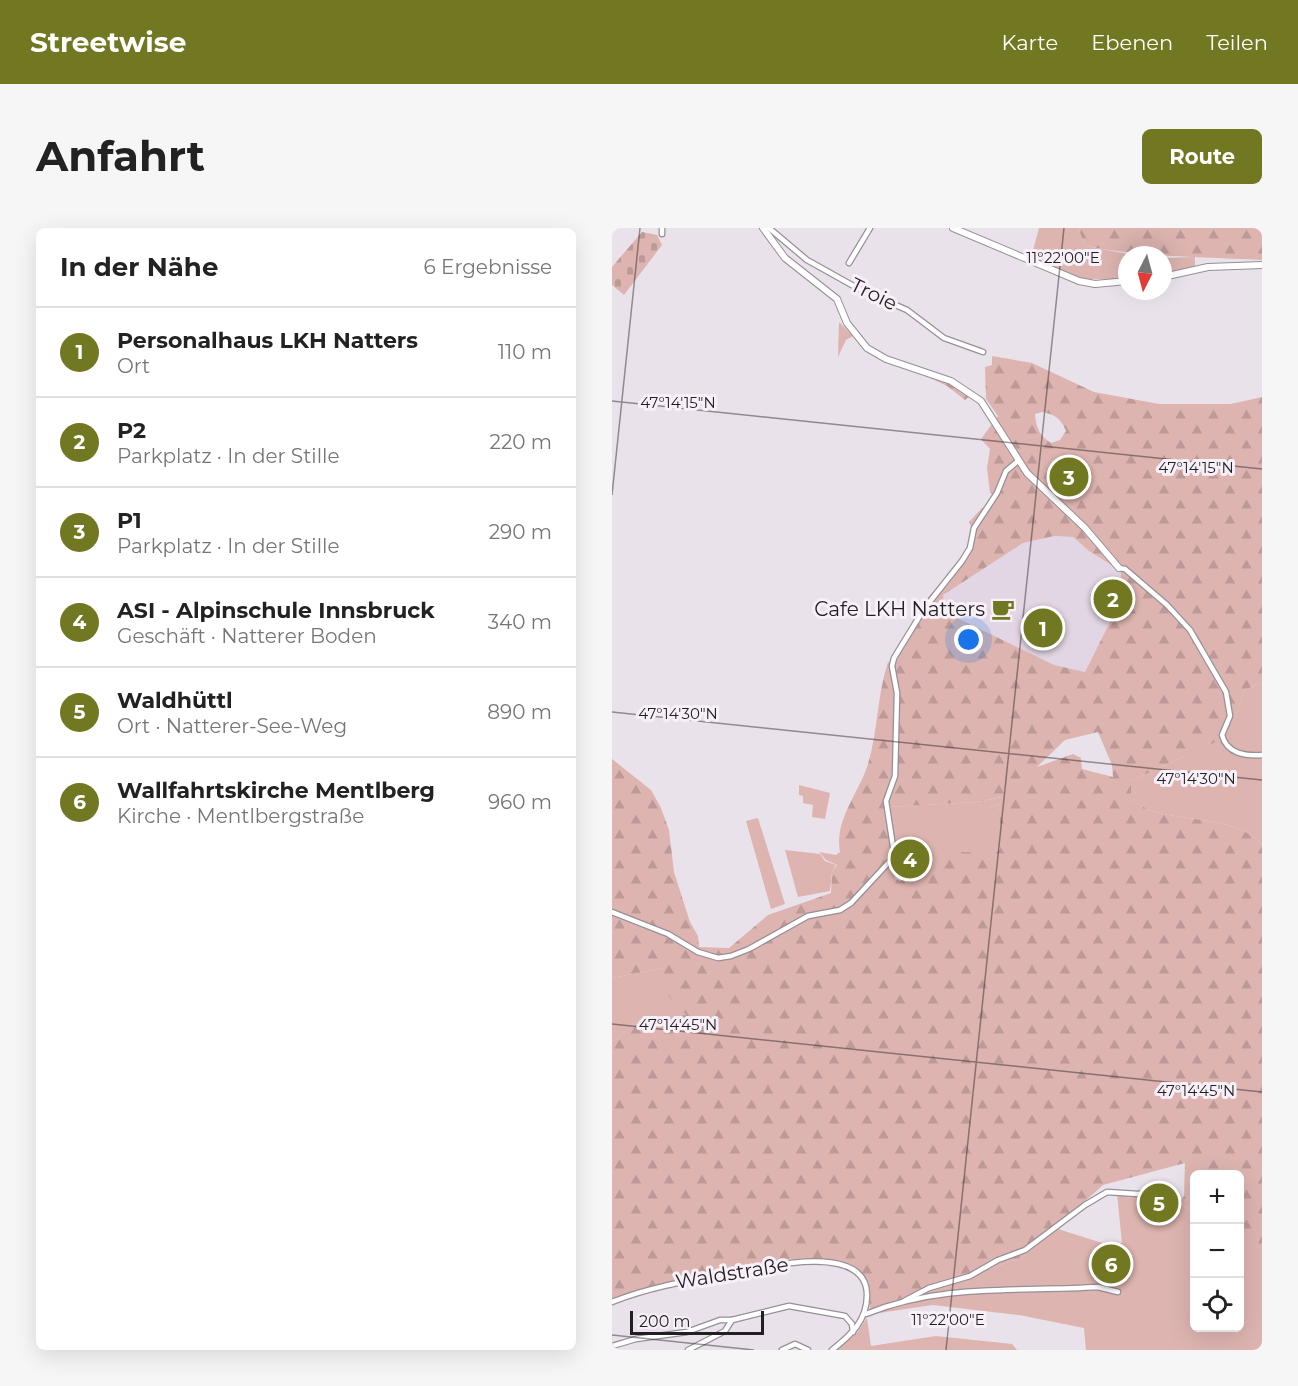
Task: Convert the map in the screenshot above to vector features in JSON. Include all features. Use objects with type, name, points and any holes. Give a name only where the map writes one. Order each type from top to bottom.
[{"type":"street","points":[[662,228],[662,234]]},
{"type":"street","points":[[763,228],[785,258],[837,299],[855,334],[867,348],[881,356],[944,378],[970,392],[995,419],[1018,461],[1032,479],[1085,528],[1119,568],[1125,569],[1167,605],[1190,630],[1226,692],[1230,716],[1222,735],[1227,745],[1242,755],[1262,756]]},
{"type":"street","name":"Troie","points":[[769,228],[807,260],[859,289],[907,310],[944,338],[983,352]]},
{"type":"street","points":[[849,262],[870,228]]},
{"type":"street","points":[[953,228],[1079,281],[1095,284],[1118,282]]},
{"type":"street","points":[[1172,275],[1208,267],[1262,265]]},
{"type":"street","points":[[612,912],[668,934],[698,952],[718,958],[731,956],[749,949],[808,916],[834,912],[851,903],[891,860],[894,853],[886,801],[895,776],[897,693],[892,666],[894,658],[924,609],[962,561],[970,548],[974,528],[996,493],[1006,471],[1018,461]]},
{"type":"street","points":[[904,1301],[913,1294],[970,1276],[998,1260],[1025,1250],[1084,1205],[1107,1191],[1138,1194],[1164,1191]]},
{"type":"street","name":"Waldstraße","points":[[612,1302],[661,1285],[786,1262],[827,1263],[845,1266],[860,1275],[866,1286],[866,1314]]},
{"type":"street","points":[[832,1350],[852,1332],[866,1314],[904,1301],[950,1291],[1098,1287],[1118,1293]]},
{"type":"street","points":[[612,1346],[636,1339],[687,1332],[714,1322],[732,1320],[785,1306],[796,1306],[820,1314],[845,1316],[852,1324],[852,1332]]},
{"type":"street","points":[[688,1350],[725,1331],[732,1320]]},
{"type":"street","points":[[782,1350],[795,1344],[808,1350]]},
{"type":"shaded area","points":[[1054,536],[1073,537],[1089,551],[1122,571],[1121,600],[1085,672],[1054,665],[945,613],[942,595],[1023,543]]},
{"type":"green space","points":[[1039,228],[1078,228],[1085,246],[1118,252],[1118,279],[1082,279],[1031,258]]},
{"type":"green space","points":[[1078,228],[1262,228],[1262,260],[1172,255],[1172,246],[1118,246],[1118,251],[1085,246]]},
{"type":"green space","points":[[642,232],[657,235],[662,245],[624,295],[612,285],[612,267]]},
{"type":"green space","points":[[1195,257],[1195,267],[1172,272],[1172,258]]},
{"type":"green space","points":[[839,322],[853,336],[846,340],[838,357]]},
{"type":"green space","points":[[992,356],[1032,363],[1094,392],[1159,404],[1231,404],[1262,397],[1262,683],[1244,690],[1234,721],[1220,740],[1131,781],[1131,800],[1152,811],[1224,824],[1251,835],[1262,844],[1262,1257],[1244,1244],[1244,1170],[1190,1170],[1190,1209],[1179,1203],[1184,1196],[1185,1163],[1103,1185],[1023,1257],[870,1309],[869,1283],[854,1266],[833,1260],[805,1258],[698,1275],[612,1299],[612,1042],[640,1020],[686,1015],[665,992],[663,968],[612,978],[612,759],[651,790],[661,808],[669,830],[674,872],[690,922],[698,936],[699,947],[729,948],[768,915],[831,893],[832,872],[837,865],[826,860],[819,852],[836,855],[840,852],[839,840],[844,818],[868,764],[888,662],[895,664],[902,649],[900,644],[926,600],[971,548],[972,528],[969,522],[982,508],[987,508],[996,497],[990,493],[987,468],[990,449],[981,439],[998,416],[986,399],[985,367],[992,365]],"holes":[[[1042,412],[1054,416],[1062,423],[1066,431],[1060,440],[1051,443],[1041,434],[1035,414]],[[1066,466],[1079,471],[1085,479],[1084,490],[1064,489],[1054,485],[1054,475]],[[1054,536],[1073,537],[1089,551],[1121,571],[1121,600],[1085,672],[1054,665],[945,612],[943,595],[1023,543]],[[1098,732],[1112,765],[1113,777],[1082,769],[1081,758],[1073,754],[1037,767],[1065,740]],[[1001,797],[1000,804],[990,807],[992,818],[1000,815],[1000,849],[987,861],[980,852],[948,852],[924,863],[922,871],[900,881],[895,878],[895,847],[899,846],[913,852],[896,844],[888,807],[977,802]]]},
{"type":"green space","points":[[930,378],[949,383],[970,396],[965,400],[947,386]]},
{"type":"green space","points":[[1262,683],[1262,844],[1251,835],[1224,824],[1152,811],[1131,800],[1131,781],[1183,757],[1234,721],[1244,690]]},
{"type":"green space","points":[[799,785],[830,793],[825,819],[812,817],[813,805],[803,803],[803,796],[799,795]]},
{"type":"green space","points":[[1002,797],[1000,804],[990,807],[1000,814],[1000,849],[987,861],[916,874],[913,852],[896,844],[888,807],[977,802]]},
{"type":"green space","points":[[758,818],[785,904],[771,909],[746,821]]},
{"type":"green space","points":[[785,850],[820,854],[825,861],[836,865],[832,872],[830,891],[798,897]]},
{"type":"green space","points":[[663,968],[686,1016],[640,1020],[612,1042],[612,978]]},
{"type":"green space","points":[[1117,1194],[1137,1197],[1140,1214],[1166,1216],[1165,1196],[1190,1209],[1190,1332],[1244,1332],[1244,1243],[1262,1254],[1262,1350],[1086,1350],[1084,1328],[1019,1315],[933,1305],[872,1314],[870,1309],[1023,1257],[1055,1228],[1102,1243],[1122,1243]]},
{"type":"green space","points":[[867,1318],[871,1346],[936,1336],[1012,1344],[1017,1350],[836,1350],[857,1333]]},
{"type":"place","name":"P1","points":[[1069,477]]},
{"type":"place","name":"P2","points":[[1113,599]]},
{"type":"place","name":"Cafe LKH Natters","points":[[1003,609]]},
{"type":"place","name":"Personalhaus LKH Natters","points":[[1043,628]]},
{"type":"place","name":"ASI - Alpinschule Innsbruck","points":[[910,859]]},
{"type":"place","name":"Waldhüttl","points":[[1159,1203]]},
{"type":"place","name":"Wallfahrtskirche Mentlberg","points":[[1111,1264]]}]
